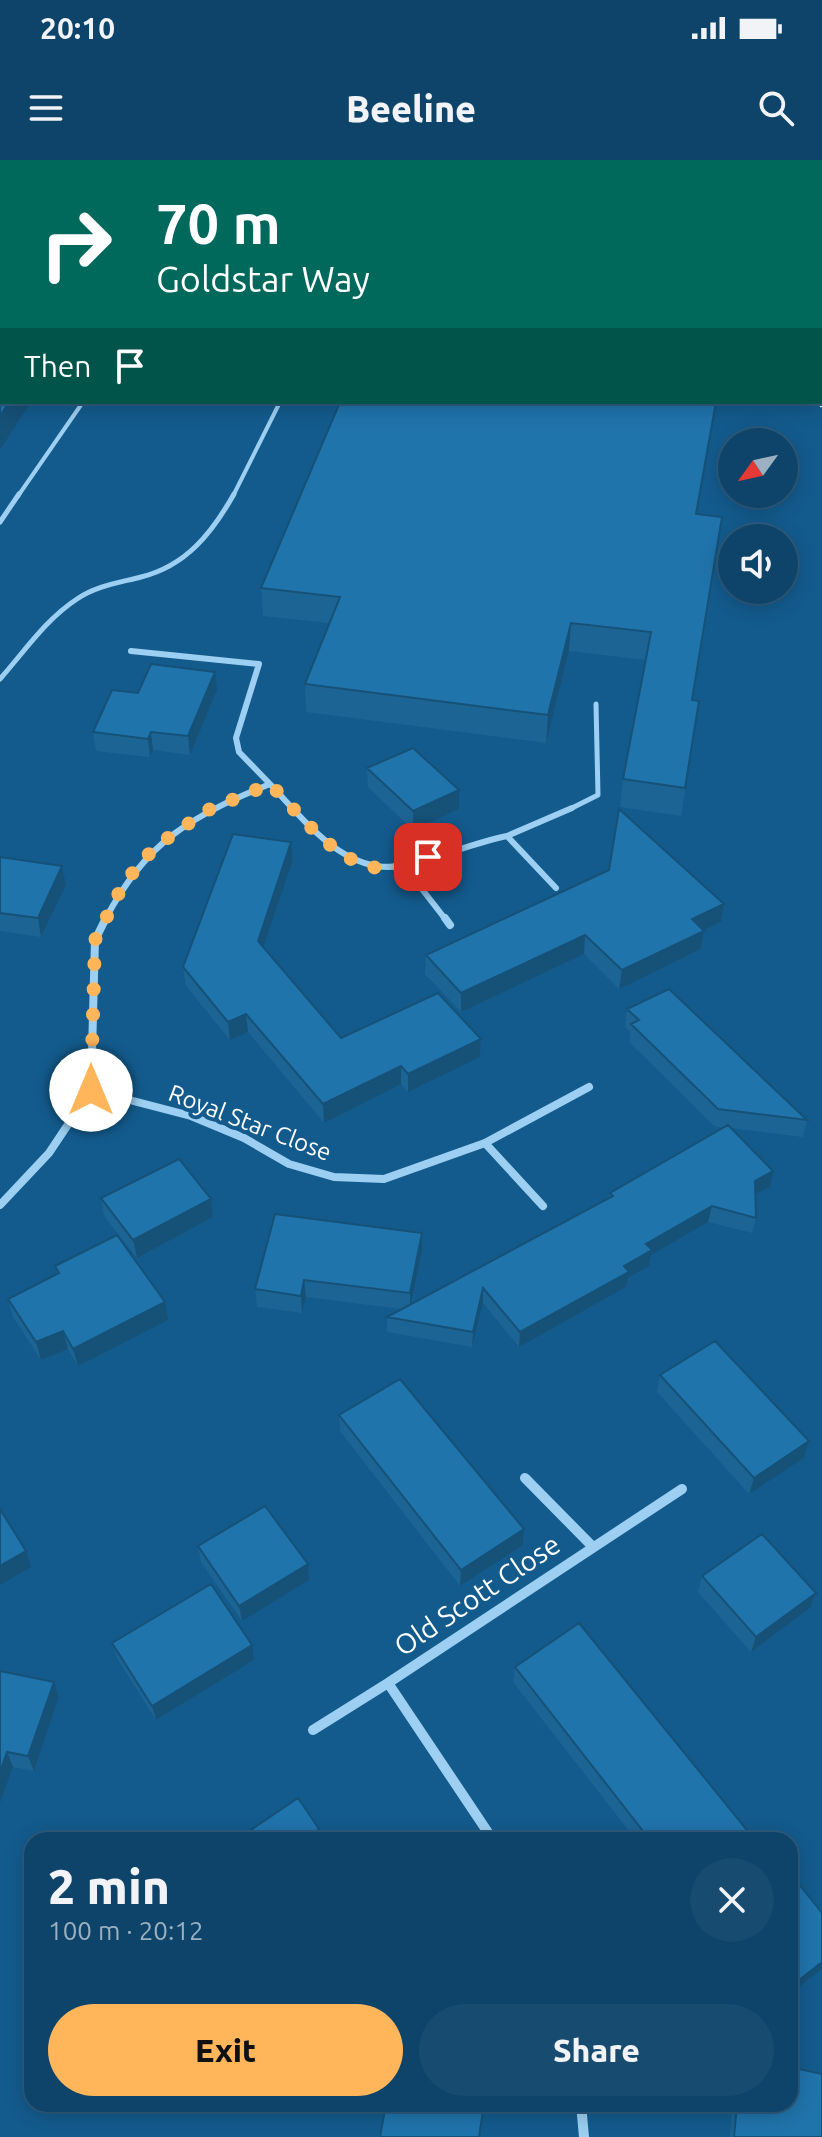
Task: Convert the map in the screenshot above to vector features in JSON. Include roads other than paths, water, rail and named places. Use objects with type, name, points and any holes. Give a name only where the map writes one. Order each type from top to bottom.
[{"type":"street","points":[[131,651],[259,664],[236,738],[239,752],[352,860],[379,868],[404,866],[453,847],[507,836],[572,808]]},
{"type":"street","points":[[0,1205],[49,1153],[91,1090],[95,940],[124,883],[155,847],[208,810],[270,784]]},
{"type":"street","points":[[507,836],[556,888]]},
{"type":"street","points":[[404,866],[450,925]]},
{"type":"street","name":"Royal Star Close","points":[[91,1090],[191,1116],[244,1138],[289,1164],[334,1177],[384,1179],[485,1143],[589,1087]]},
{"type":"street","points":[[485,1143],[543,1206]]},
{"type":"street","name":"Old Scott Close","points":[[525,1478],[592,1546]]},
{"type":"street","name":"Old Scott Close","points":[[313,1730],[682,1489]]},
{"type":"street","name":"Old Scott Close","points":[[388,1683],[488,1832]]},
{"type":"street","points":[[582,2112],[584,2137]]},
{"type":"lane","points":[[0,522],[82,404]]},
{"type":"lane","points":[[0,679],[89,591],[147,578],[187,556],[211,532],[279,404]]},
{"type":"lane","points":[[572,808],[598,795],[596,704]]}]
